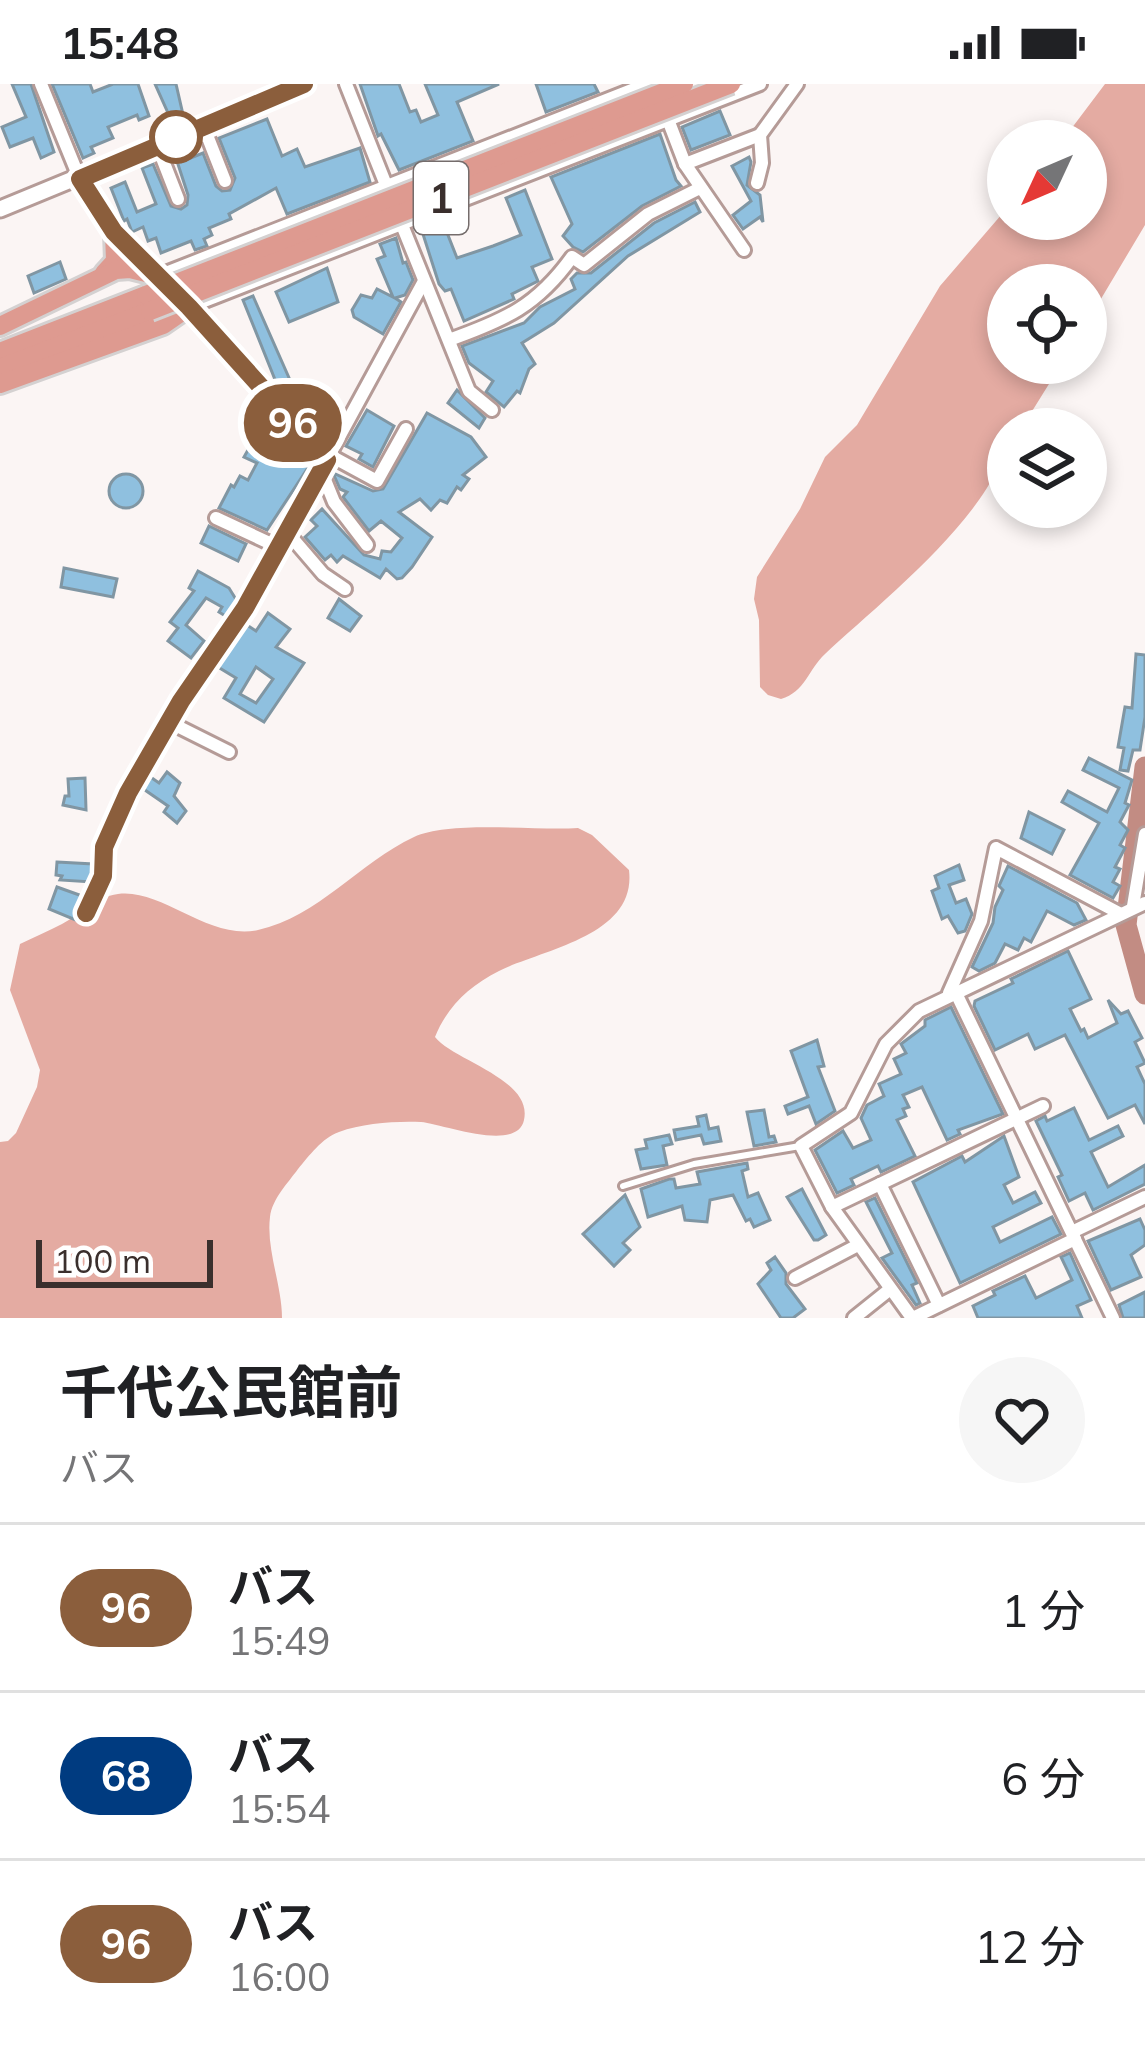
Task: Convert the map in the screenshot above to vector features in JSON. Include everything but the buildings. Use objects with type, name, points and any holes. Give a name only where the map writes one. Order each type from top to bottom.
[{"type":"highway","name":"1","points":[[0,368],[684,84]]},
{"type":"highway","name":"1","points":[[0,352],[148,303],[731,84]]},
{"type":"highway","points":[[100,276],[116,261],[114,232]]},
{"type":"highway","points":[[0,326],[122,268],[158,276]]},
{"type":"highway","points":[[0,384],[163,325],[189,307]]},
{"type":"street","points":[[41,84],[80,179],[114,232],[189,307],[326,462],[334,502],[367,545]]},
{"type":"street","points":[[0,209],[304,84]]},
{"type":"street","points":[[346,84],[469,391],[493,410]]},
{"type":"street","points":[[158,276],[650,84],[685,164],[744,250]]},
{"type":"street","points":[[189,307],[760,84]]},
{"type":"street","points":[[685,164],[760,135],[797,84]]},
{"type":"street","points":[[202,125],[224,182]]},
{"type":"street","points":[[758,183],[760,135]]},
{"type":"street","points":[[157,145],[178,199]]},
{"type":"street","points":[[449,340],[531,304],[572,256],[584,265],[649,214],[700,188]]},
{"type":"street","points":[[128,793],[245,608],[424,281]]},
{"type":"street","points":[[267,450],[286,415]]},
{"type":"street","points":[[326,462],[377,481],[406,429]]},
{"type":"street","points":[[216,518],[278,547]]},
{"type":"street","points":[[287,532],[323,574],[346,589]]},
{"type":"street","points":[[169,722],[229,752]]},
{"type":"street","points":[[1144,1200],[913,1318],[832,1207],[801,1146],[851,1114],[886,1043],[919,1011],[1139,905],[1145,833]]},
{"type":"street","points":[[950,994],[981,921],[996,848],[1119,913]]},
{"type":"street","points":[[950,994],[1113,1318]]},
{"type":"street","points":[[832,1207],[1043,1106]]},
{"type":"street","points":[[880,1184],[939,1305]]},
{"type":"street","points":[[795,1278],[858,1245]]},
{"type":"street","points":[[854,1318],[889,1290]]},
{"type":"lane","points":[[86,913],[103,876],[104,847],[128,793]]},
{"type":"lane","points":[[623,1186],[694,1164],[801,1146]]},
{"type":"shaded area","points":[[1105,84],[1145,84],[1145,225],[1107,289],[1107,264],[987,264],[987,384],[1049,384],[1034,408],[987,408],[987,488],[964,520],[906,581],[825,654],[796,691],[781,699],[768,695],[760,687],[757,577],[800,509],[825,457],[857,425],[940,286],[987,231],[987,240],[1107,240],[1107,120],[1078,120]]},
{"type":"shaded area","points":[[470,827],[578,828],[629,870],[628,892],[618,911],[583,937],[478,983],[460,998],[435,1037],[517,1093],[524,1106],[518,1130],[494,1136],[421,1122],[390,1122],[327,1138],[298,1169],[271,1210],[270,1242],[282,1318],[0,1318],[0,1142],[16,1133],[40,1070],[10,990],[20,944],[118,894],[152,899],[222,928],[258,930],[300,914],[414,837]]},
{"type":"waterway","points":[[1145,767],[1126,925],[1145,994]]},
{"type":"bus line","name":"96","points":[[86,913],[103,876],[104,847],[128,793],[181,701],[245,608],[327,460],[189,307],[114,232],[80,179],[304,84]]}]
